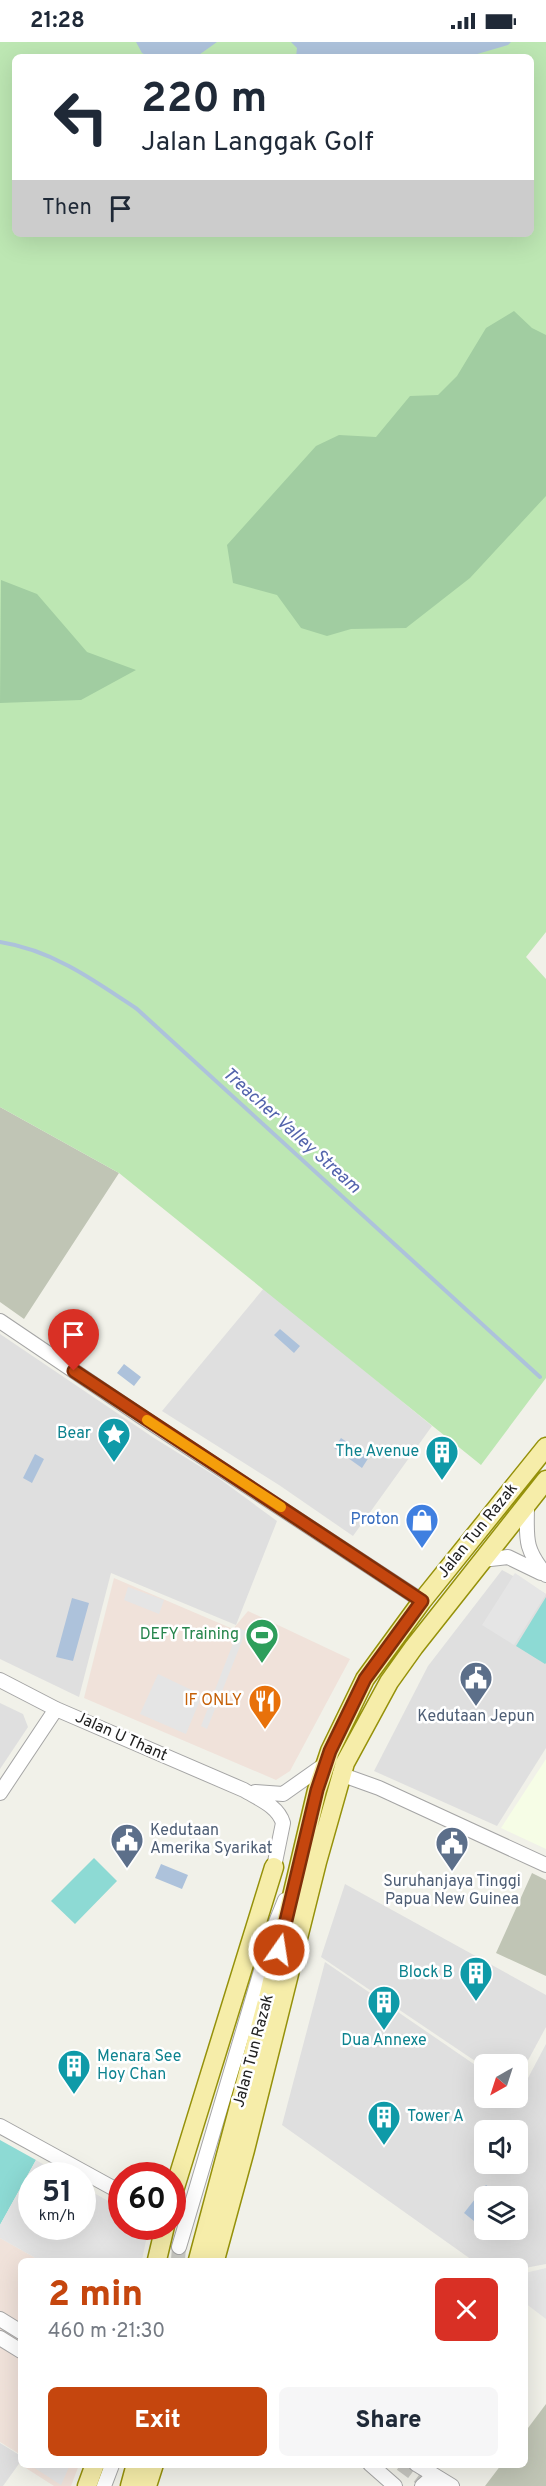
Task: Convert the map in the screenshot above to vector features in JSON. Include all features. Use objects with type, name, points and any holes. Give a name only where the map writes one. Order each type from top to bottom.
[{"type":"main road","name":"Jalan Tun Razak","points":[[216,2258],[245,2150],[344,1719],[365,1679],[422,1601],[546,1447]]},
{"type":"main road","name":"Jalan Tun Razak","points":[[199,2258],[269,1994],[299,1868],[332,1769],[389,1682],[546,1480]]},
{"type":"main road","name":"Jalan Tun Razak","points":[[183,2162],[274,1867]]},
{"type":"main road","points":[[157,2258],[162,2240]]},
{"type":"main road","points":[[87,2486],[93,2468]]},
{"type":"main road","points":[[130,2486],[135,2468]]},
{"type":"street","points":[[0,1321],[142,1418],[422,1601]]},
{"type":"street","points":[[527,1503],[527,1537],[530,1553],[546,1575]]},
{"type":"street","points":[[482,1560],[508,1557],[546,1575]]},
{"type":"street","name":"Jalan U Thant","points":[[0,1680],[56,1709],[244,1790],[269,1805],[282,1818],[283,1830],[274,1867]]},
{"type":"street","points":[[0,1793],[56,1709]]},
{"type":"street","points":[[332,1769],[379,1788],[546,1865]]},
{"type":"street","name":"Jalan U Thant","points":[[244,1790],[272,1795],[282,1794],[332,1769]]},
{"type":"street","points":[[179,2247],[273,1927],[299,1868]]},
{"type":"street","points":[[0,2126],[108,2185]]},
{"type":"street","points":[[0,2319],[18,2330]]},
{"type":"street","points":[[0,2338],[18,2349]]},
{"type":"street","points":[[104,2486],[111,2468]]},
{"type":"street","points":[[375,2468],[395,2486]]},
{"type":"street","points":[[422,2468],[450,2485]]},
{"type":"street","points":[[422,2486],[430,2479],[450,2485]]},
{"type":"shaded area","points":[[136,42],[217,42],[200,54],[142,53]]},
{"type":"shaded area","points":[[291,42],[511,42],[508,45],[477,54],[296,54],[297,48]]},
{"type":"shaded area","points":[[0,1107],[119,1173],[24,1319],[0,1302]]},
{"type":"shaded area","points":[[264,1288],[432,1426],[353,1536],[279,1485],[162,1411]]},
{"type":"shaded area","points":[[280,1329],[300,1346],[294,1353],[274,1335]]},
{"type":"shaded area","points":[[0,1334],[154,1438],[217,1477],[277,1521],[236,1625],[111,1573],[79,1697],[0,1659]]},
{"type":"shaded area","points":[[124,1364],[141,1377],[134,1386],[117,1373]]},
{"type":"shaded area","points":[[341,1438],[369,1457],[362,1468],[334,1448]]},
{"type":"shaded area","points":[[35,1454],[44,1459],[32,1483],[23,1478]]},
{"type":"shaded area","name":"Kedutaan Jepun","points":[[502,1570],[546,1594],[546,1748],[497,1826],[374,1771],[428,1666]]},
{"type":"shaded area","points":[[515,1573],[546,1594],[514,1645],[482,1625]]},
{"type":"shaded area","points":[[114,1578],[233,1629],[248,1611],[350,1659],[290,1771],[276,1780],[84,1698]]},
{"type":"shaded area","points":[[128,1587],[164,1600],[159,1614],[124,1600]]},
{"type":"shaded area","points":[[546,1597],[546,1663],[545,1664],[516,1646]]},
{"type":"shaded area","points":[[72,1598],[89,1603],[73,1661],[56,1657]]},
{"type":"shaded area","points":[[239,1628],[246,1631],[207,1729],[201,1726]]},
{"type":"shaded area","points":[[158,1674],[202,1695],[186,1734],[140,1714]]},
{"type":"shaded area","points":[[0,1703],[23,1714],[28,1727],[0,1769]]},
{"type":"shaded area","points":[[546,1759],[546,1849],[501,1828]]},
{"type":"shaded area","points":[[94,1858],[117,1881],[75,1924],[51,1901]]},
{"type":"shaded area","points":[[161,1864],[188,1875],[182,1889],[155,1878]]},
{"type":"shaded area","points":[[532,1873],[546,1880],[546,1976],[496,1953]]},
{"type":"shaded area","points":[[345,1884],[546,1995],[546,2027],[528,2060],[528,2054],[474,2054],[474,2060],[321,1957]]},
{"type":"shaded area","points":[[325,1962],[474,2064],[474,2108],[528,2108],[528,2078],[546,2044],[546,2264],[528,2267],[528,2258],[469,2258],[282,2125]]},
{"type":"shaded area","points":[[0,2140],[36,2160],[35,2162],[18,2162],[18,2192],[0,2225]]},
{"type":"shaded area","points":[[18,2192],[18,2240],[96,2240],[96,2194],[108,2201],[108,2240],[146,2240],[142,2258],[35,2258],[0,2238],[0,2225]]},
{"type":"shaded area","points":[[474,2200],[474,2221],[464,2213]]},
{"type":"shaded area","points":[[0,2238],[35,2258],[18,2258],[18,2453],[0,2442]]},
{"type":"shaded area","points":[[546,2268],[546,2319],[528,2305],[528,2272]]},
{"type":"shaded area","points":[[546,2404],[546,2486],[485,2486],[499,2468],[528,2468],[528,2428]]},
{"type":"shaded area","points":[[0,2443],[18,2454],[18,2465],[3,2486],[0,2486]]},
{"type":"shaded area","points":[[26,2468],[78,2468],[71,2486],[54,2486]]},
{"type":"shaded area","points":[[35,2468],[69,2468],[61,2485]]},
{"type":"green space","points":[[0,42],[546,42],[546,932],[526,957],[546,979],[546,1378],[481,1465],[119,1173],[0,1107]]},
{"type":"green space","points":[[514,311],[532,328],[546,335],[546,496],[470,578],[406,628],[351,629],[327,636],[301,628],[277,595],[233,583],[227,545],[316,446],[339,435],[376,437],[410,396],[438,395],[457,376],[486,328]]},
{"type":"green space","points":[[1,580],[37,594],[87,652],[136,670],[81,700],[0,703]]},
{"type":"waterway","name":"Treacher Valley Stream","points":[[0,942],[55,959],[88,977],[137,1009],[540,1377]]},
{"type":"tunnel","points":[[178,2258],[179,2247]]},
{"type":"tunnel","points":[[406,2468],[431,2486]]},
{"type":"slow traffic","points":[[147,1420],[281,1507]]},
{"type":"place","name":"Bear","points":[[114,1463]]},
{"type":"place","name":"The Avenue","points":[[442,1481]]},
{"type":"place","name":"Proton","points":[[422,1549]]},
{"type":"place","name":"DEFY Training","points":[[262,1664]]},
{"type":"place","name":"Kedutaan Jepun","points":[[476,1707]]},
{"type":"place","name":"IF ONLY","points":[[265,1730]]},
{"type":"place","name":"Kedutaan Amerika Syarikat","points":[[127,1869]]},
{"type":"place","name":"Suruhanjaya Tinggi Papua New Guinea","points":[[452,1872]]},
{"type":"place","name":"Block B","points":[[476,2002]]},
{"type":"place","name":"Dua Annexe","points":[[384,2031]]},
{"type":"place","name":"Menara See Hoy Chan","points":[[74,2095]]},
{"type":"place","name":"Tower A","points":[[384,2146]]},
{"type":"route","points":[[74,1371],[422,1601],[365,1679],[324,1765],[279,1950]]}]
